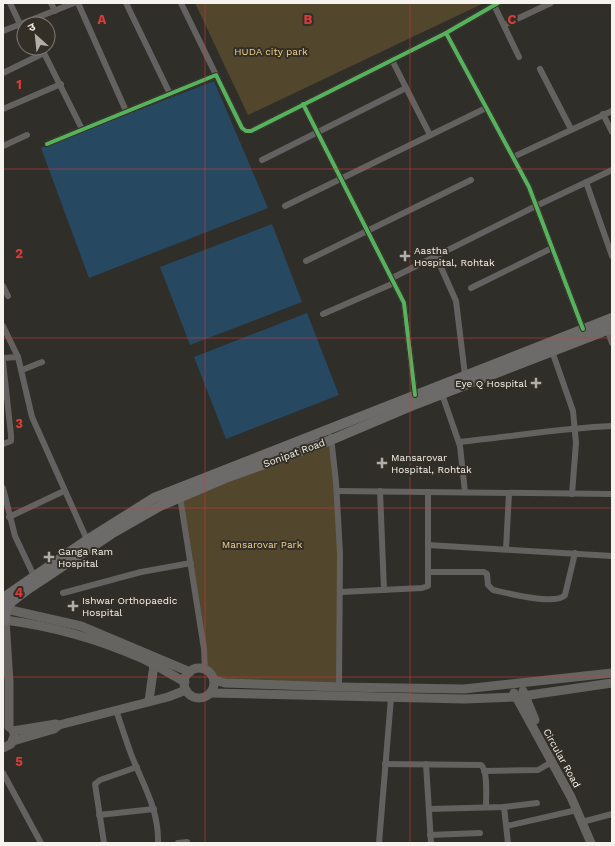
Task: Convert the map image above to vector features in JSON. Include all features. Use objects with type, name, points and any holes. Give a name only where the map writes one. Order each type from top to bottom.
[{"type":"main road","name":"Sonipat Road","points":[[3,598],[34,576],[89,544],[227,474],[329,429],[612,318]]},
{"type":"main road","name":"Sonipat Road","points":[[4,614],[11,602],[154,498],[331,440],[442,394],[610,328]]},
{"type":"main road","points":[[4,614],[106,644],[154,665],[185,686],[188,694],[196,698],[201,698],[211,693],[464,699],[520,696],[612,683]]},
{"type":"main road","points":[[4,614],[82,626],[190,672]]},
{"type":"main road","points":[[4,614],[9,682],[8,728],[13,741]]},
{"type":"main road","points":[[150,701],[154,665]]},
{"type":"main road","points":[[8,728],[52,724],[59,725],[150,701],[185,686],[190,672],[196,669],[205,670],[210,673],[214,680],[214,687],[211,693]]},
{"type":"main road","points":[[214,680],[225,683],[464,689],[509,686],[612,673]]},
{"type":"main road","name":"Circular Road","points":[[520,684],[520,696],[552,762],[584,821],[591,843]]},
{"type":"main road","name":"Circular Road","points":[[509,686],[520,696],[530,712],[596,843]]},
{"type":"main road","points":[[3,748],[7,748],[13,741],[54,729],[59,725]]},
{"type":"street","points":[[10,3],[16,16]]},
{"type":"street","points":[[51,3],[54,11]]},
{"type":"street","points":[[43,16],[74,3]]},
{"type":"street","points":[[78,3],[126,111]]},
{"type":"street","points":[[126,3],[170,94]]},
{"type":"street","points":[[180,3],[240,123],[246,131],[256,129],[446,33],[496,4],[519,57]]},
{"type":"street","points":[[504,25],[551,3]]},
{"type":"street","points":[[3,31],[16,26]]},
{"type":"street","points":[[446,33],[529,187],[583,329]]},
{"type":"street","points":[[3,73],[33,56]]},
{"type":"street","points":[[47,56],[82,129]]},
{"type":"street","points":[[392,60],[430,135]]},
{"type":"street","points":[[540,69],[571,128]]},
{"type":"street","points":[[48,144],[216,75]]},
{"type":"street","points":[[3,109],[61,84]]},
{"type":"street","points":[[262,160],[406,88]]},
{"type":"street","points":[[303,104],[404,303],[415,395]]},
{"type":"street","points":[[285,206],[486,108]]},
{"type":"street","points":[[513,157],[571,128],[612,110]]},
{"type":"street","points":[[603,114],[612,132]]},
{"type":"street","points":[[3,146],[27,135]]},
{"type":"street","points":[[323,314],[393,280],[436,256],[536,206],[612,170]]},
{"type":"street","points":[[306,262],[471,180]]},
{"type":"street","points":[[586,182],[612,256]]},
{"type":"street","points":[[471,288],[552,248]]},
{"type":"street","points":[[436,256],[456,301],[465,375]]},
{"type":"street","points":[[3,286],[8,296]]},
{"type":"street","points":[[3,326],[18,357],[32,416],[64,491],[89,544]]},
{"type":"street","points":[[610,328],[612,343]]},
{"type":"street","points":[[552,351],[573,411],[576,443],[572,494]]},
{"type":"street","points":[[3,358],[18,357]]},
{"type":"street","points":[[3,362],[11,441],[3,444]]},
{"type":"street","points":[[22,370],[42,362]]},
{"type":"street","points":[[442,394],[459,442],[465,492]]},
{"type":"street","points":[[459,442],[501,438],[575,427],[612,426]]},
{"type":"street","points":[[329,429],[336,490],[341,592],[339,687]]},
{"type":"street","points":[[3,488],[4,500],[15,536],[34,576]]},
{"type":"street","points":[[336,490],[612,494]]},
{"type":"street","points":[[9,517],[64,491]]},
{"type":"street","points":[[380,491],[384,590]]},
{"type":"street","points":[[341,592],[426,588],[429,584],[428,492]]},
{"type":"street","points":[[506,549],[509,493]]},
{"type":"street","points":[[180,497],[204,649],[205,670]]},
{"type":"street","points":[[428,545],[612,556]]},
{"type":"street","points":[[429,572],[484,572],[487,574],[488,585],[493,590],[558,600],[565,595],[575,553]]},
{"type":"street","points":[[63,593],[141,572],[191,562]]},
{"type":"street","points":[[379,843],[391,698]]},
{"type":"street","points":[[116,710],[154,809],[158,827],[158,843]]},
{"type":"street","points":[[484,771],[532,770],[543,768],[552,762]]},
{"type":"street","points":[[386,764],[477,764],[484,767],[486,806]]},
{"type":"street","points":[[426,764],[431,843]]},
{"type":"street","points":[[104,843],[95,784],[100,780],[137,767]]},
{"type":"street","points":[[3,773],[41,843]]},
{"type":"street","points":[[429,809],[486,806],[504,807],[537,803]]},
{"type":"street","points":[[504,807],[508,843]]},
{"type":"street","points":[[99,815],[154,809]]},
{"type":"street","points":[[507,826],[577,810]]},
{"type":"street","points":[[584,821],[612,814]]},
{"type":"street","points":[[430,835],[480,832]]},
{"type":"street","points":[[178,843],[187,842]]},
{"type":"green space","name":"HUDA city park","points":[[195,3],[484,3],[248,115]]},
{"type":"green space","name":"Mansarovar Park","points":[[330,437],[336,499],[337,530],[339,593],[338,687],[214,680],[207,670],[179,496]]},
{"type":"water","points":[[214,81],[268,208],[89,278],[41,148]]},
{"type":"water","points":[[272,224],[302,302],[190,345],[160,267]]},
{"type":"water","points":[[307,313],[339,395],[226,439],[194,357]]},
{"type":"cycle path","points":[[47,144],[216,75],[242,128],[246,131],[251,131],[446,33],[498,3]]},
{"type":"cycle path","points":[[446,33],[529,187],[583,329]]},
{"type":"cycle path","points":[[303,104],[404,303],[415,395]]},
{"type":"place","name":"Aastha Hospital, Rohtak","points":[[405,256]]},
{"type":"place","name":"Eye Q Hospital","points":[[536,383]]},
{"type":"place","name":"Mansarovar Hospital, Rohtak","points":[[382,463]]},
{"type":"place","name":"Ganga Ram Hospital","points":[[49,557]]},
{"type":"place","name":"Ishwar Orthopaedic Hospital","points":[[73,606]]}]
